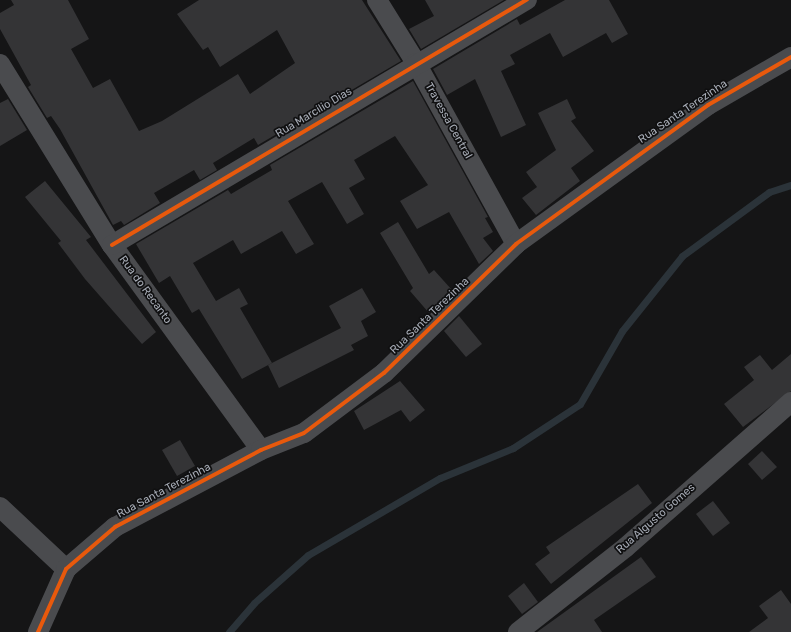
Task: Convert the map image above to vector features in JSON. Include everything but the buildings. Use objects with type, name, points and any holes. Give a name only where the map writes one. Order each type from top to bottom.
[{"type":"street","name":"Travessa Central","points":[[377,0],[416,63],[516,244]]},
{"type":"street","name":"Rua Marcilio Dias","points":[[112,244],[416,63],[527,0]]},
{"type":"street","name":"Rua Santa Terezinha","points":[[38,632],[66,569],[115,527],[261,450],[304,432],[384,373],[516,244],[701,109],[791,57]]},
{"type":"street","name":"Rua do Recanto","points":[[0,64],[112,244],[261,450]]},
{"type":"street","name":"Rua Algusto Gomes","points":[[518,632],[626,547],[791,402]]},
{"type":"street","points":[[0,507],[66,569]]},
{"type":"waterway","points":[[229,632],[254,603],[308,555],[440,478],[513,448],[580,404],[622,331],[682,256],[769,192],[791,185]]},
{"type":"cycle path","points":[[112,245],[527,0]]},
{"type":"cycle path","points":[[38,632],[66,569],[115,527],[261,450],[304,433],[384,373],[516,244],[708,105],[791,57]]}]
